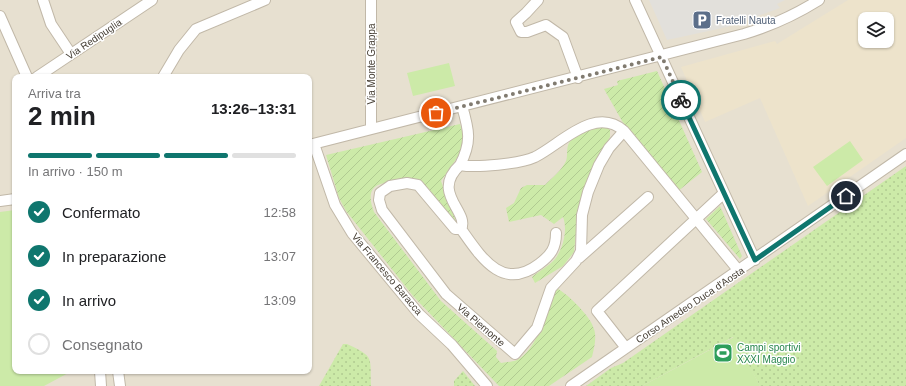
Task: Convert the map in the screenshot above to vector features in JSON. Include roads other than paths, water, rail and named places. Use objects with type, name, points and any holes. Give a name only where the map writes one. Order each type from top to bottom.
[{"type":"street","points":[[43,0],[51,24],[71,54]]},
{"type":"street","name":"Via Redipuglia","points":[[41,74],[152,0]]},
{"type":"street","points":[[165,74],[179,50],[196,29],[265,0]]},
{"type":"street","name":"Via Monte Grappa","points":[[371,129],[372,0]]},
{"type":"street","points":[[538,0],[516,22],[517,28],[521,32],[527,32],[546,25],[563,37],[578,78]]},
{"type":"street","points":[[636,0],[755,260]]},
{"type":"street","points":[[312,144],[662,57],[769,26],[796,14],[819,0]]},
{"type":"street","points":[[0,16],[26,74]]},
{"type":"street","points":[[462,106],[467,123],[468,146],[460,165],[454,171],[448,184],[450,194],[463,224],[461,229],[486,262],[506,274],[515,276],[537,266],[553,252],[556,244],[556,233]]},
{"type":"street","points":[[460,165],[471,167],[534,158],[565,136],[593,124],[612,122],[624,131],[739,271]]},
{"type":"street","name":"Via Piemonte","points":[[461,229],[455,229],[418,186],[407,183],[390,186],[380,193],[379,200],[382,210],[446,294],[515,354],[537,328],[551,288],[576,260],[581,251],[582,215],[588,192],[599,165],[609,148],[624,131]]},
{"type":"street","name":"Via Francesco Baracca","points":[[312,144],[335,205],[352,233],[419,314],[452,345],[487,386]]},
{"type":"street","name":"Corso Amedeo Duca d'Aosta","points":[[571,386],[906,154]]},
{"type":"street","points":[[626,348],[597,311],[724,193]]},
{"type":"street","points":[[576,260],[648,197]]},
{"type":"street","points":[[0,201],[12,199]]},
{"type":"street","points":[[100,374],[101,386]]},
{"type":"street","points":[[118,374],[120,386]]},
{"type":"place","name":"Fratelli Nauta","points":[[702,20]]},
{"type":"place","name":"Campi sportivi XXXI Maggio","points":[[723,353]]}]
